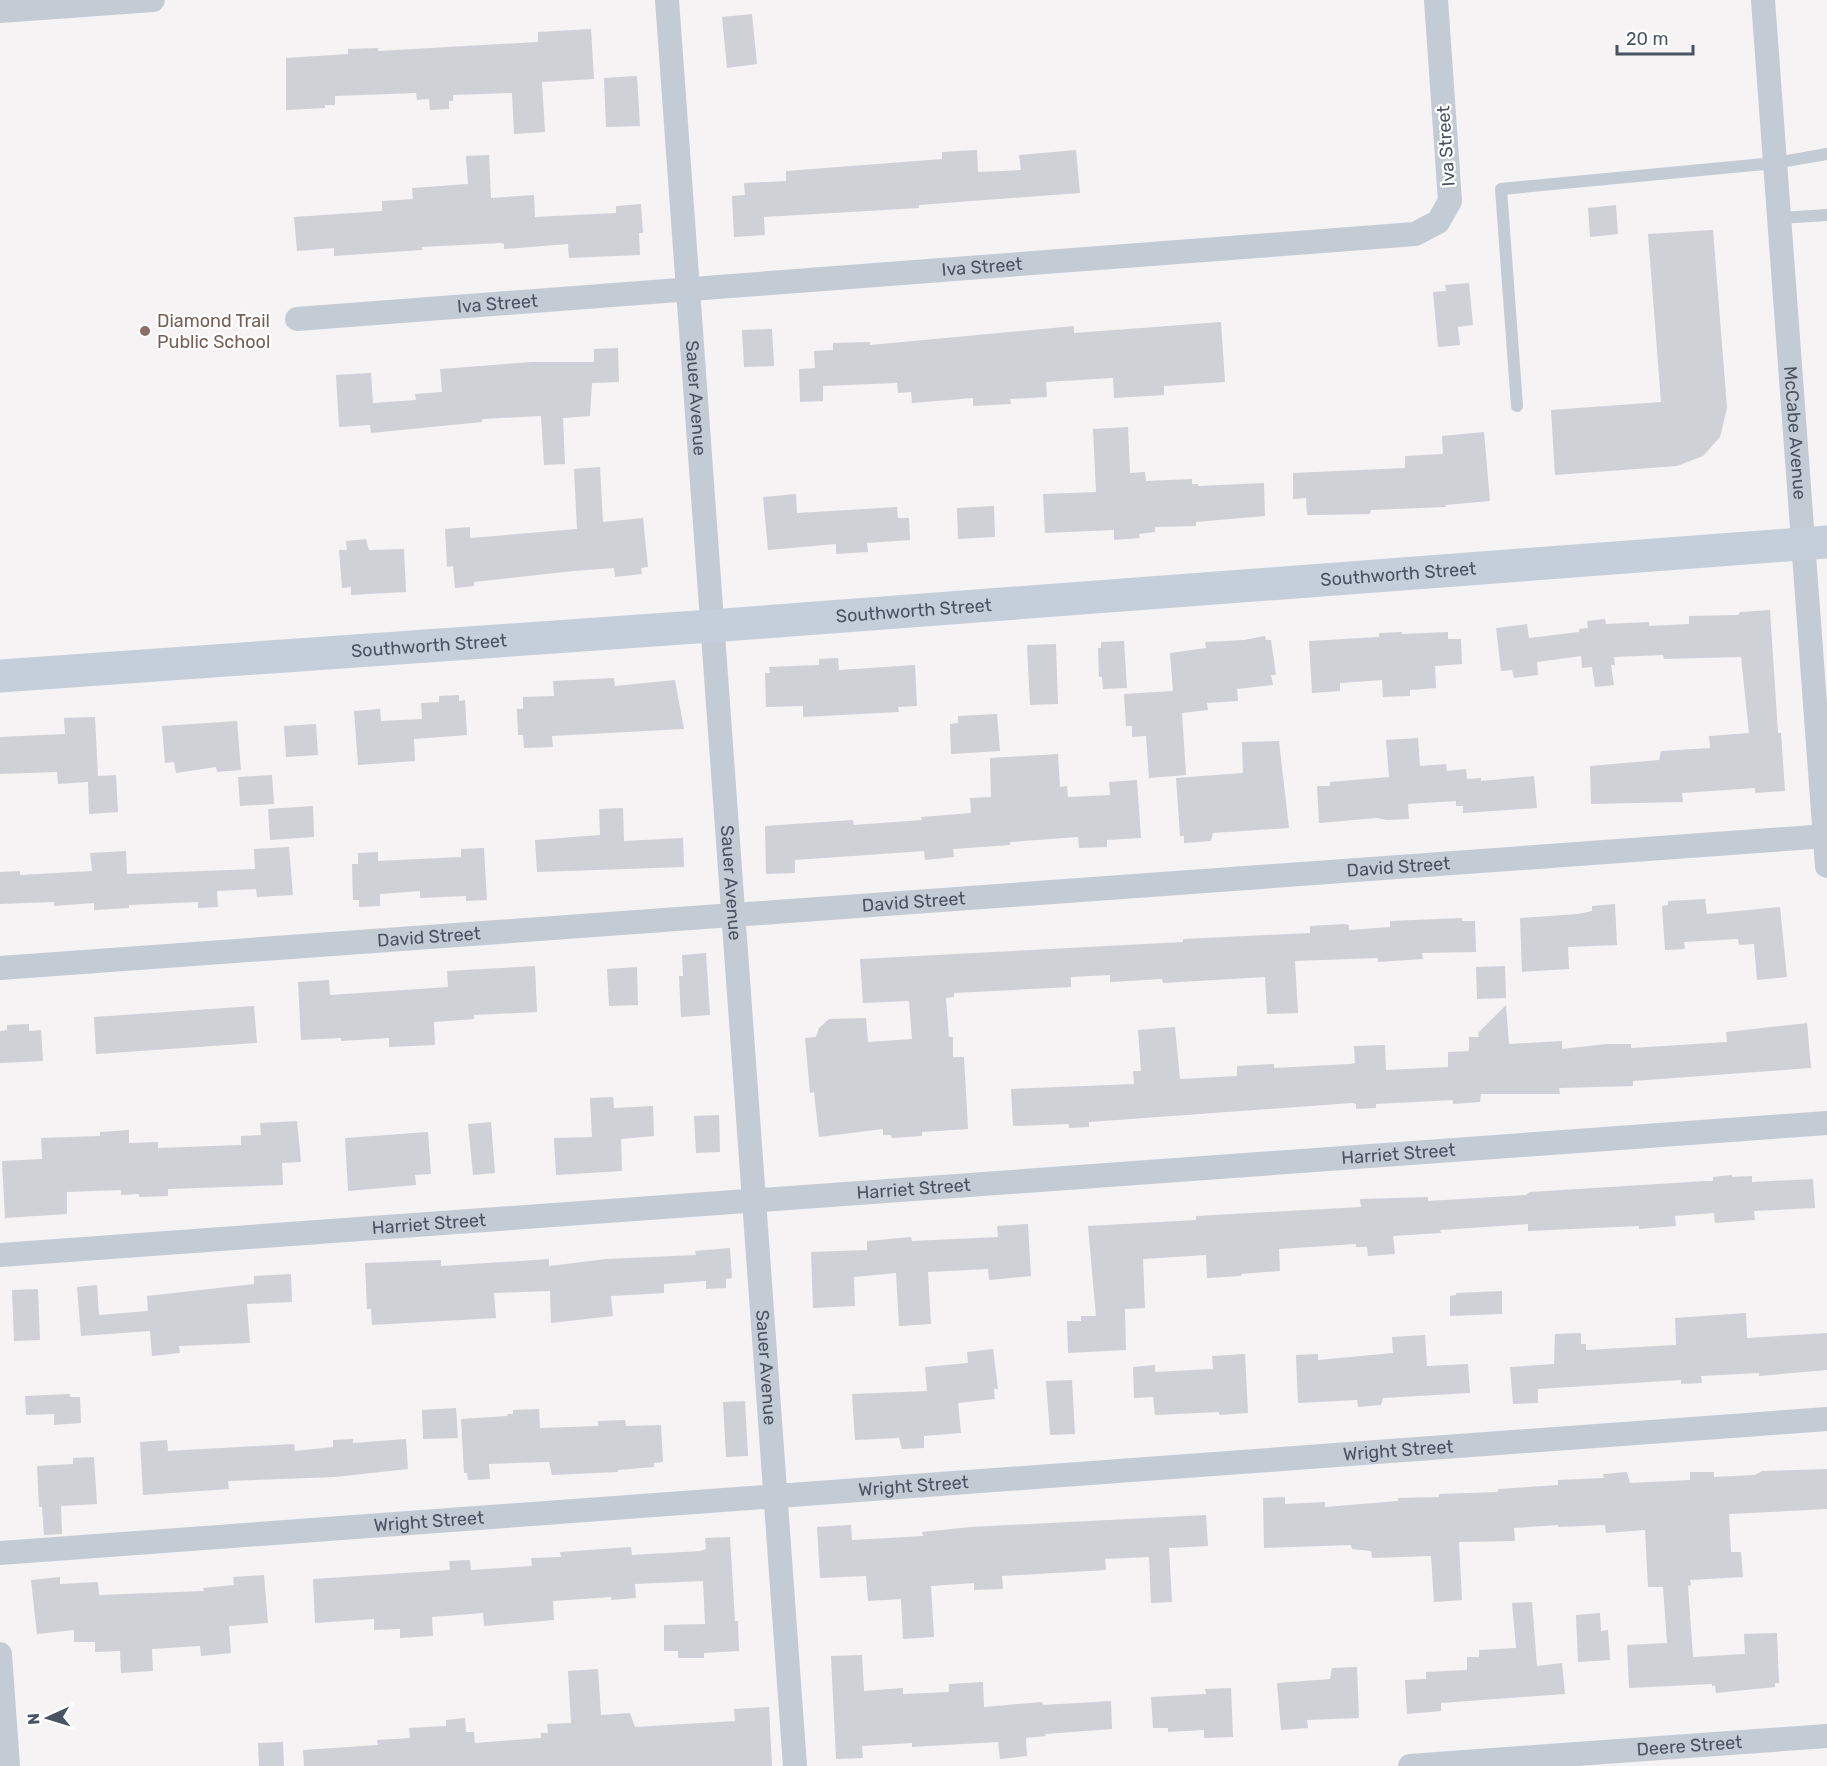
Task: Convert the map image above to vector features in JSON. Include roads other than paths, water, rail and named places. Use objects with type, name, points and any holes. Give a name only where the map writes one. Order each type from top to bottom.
[{"type":"main road","name":"Southworth Street","points":[[0,676],[711,626],[1816,543]]},
{"type":"street","points":[[0,11],[153,0]]},
{"type":"street","name":"Sauer Avenue","points":[[667,0],[686,292],[755,1200],[795,1766]]},
{"type":"street","name":"Iva Street","points":[[297,319],[686,292],[1415,234],[1438,222],[1450,201],[1436,0]]},
{"type":"street","name":"McCabe Avenue","points":[[1763,0],[1780,218],[1816,543],[1827,866]]},
{"type":"street","name":"David Street","points":[[0,968],[1826,836]]},
{"type":"street","name":"Harriet Street","points":[[0,1254],[1827,1123]]},
{"type":"street","name":"Wright Street","points":[[0,1553],[1827,1419]]},
{"type":"street","points":[[0,1654],[8,1766]]},
{"type":"street","name":"Deere Street","points":[[1410,1766],[1827,1736]]},
{"type":"lane","points":[[1516,406],[1500,189],[1775,163],[1827,154]]},
{"type":"lane","points":[[1780,218],[1827,215]]},
{"type":"place","name":"Diamond Trail Public School","points":[[145,331]]}]
